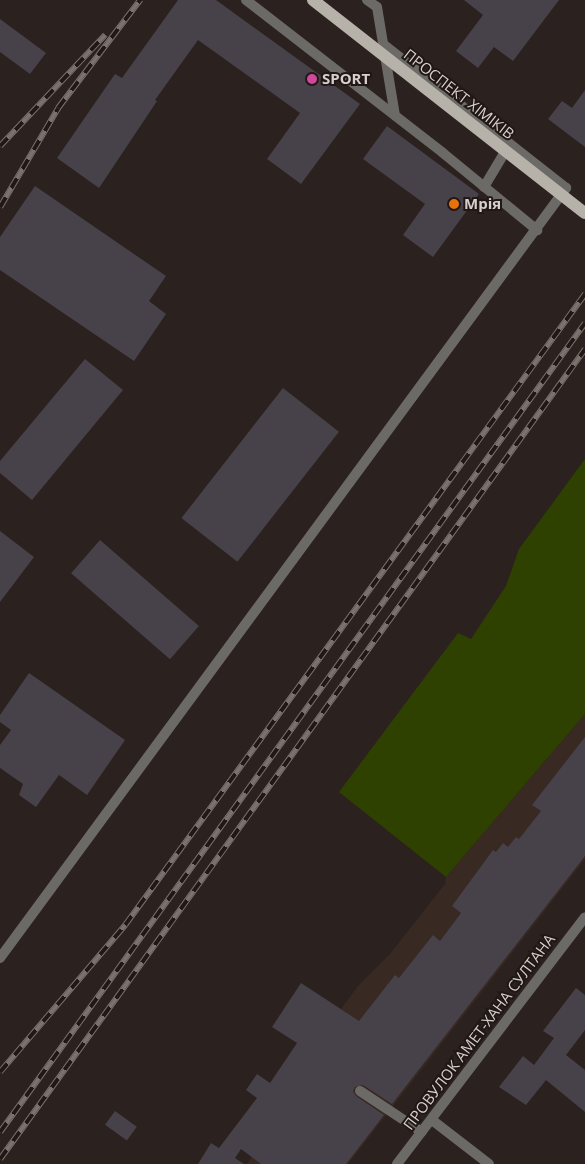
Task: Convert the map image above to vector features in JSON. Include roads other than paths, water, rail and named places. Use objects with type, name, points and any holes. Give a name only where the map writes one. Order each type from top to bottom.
[{"type":"main road","name":"ПРОСПЕКТ ХІМІКІВ","points":[[313,0],[585,213]]},
{"type":"street","points":[[246,0],[537,230]]},
{"type":"street","points":[[367,0],[377,8],[395,116]]},
{"type":"street","points":[[0,958],[537,230],[566,188],[383,44]]},
{"type":"street","points":[[484,187],[509,144]]},
{"type":"street","name":"ПРОВУЛОК АМЕТ-ХАНА СУЛТАНА","points":[[397,1164],[585,917]]},
{"type":"street","points":[[360,1091],[422,1132]]},
{"type":"street","points":[[432,1120],[489,1164]]},
{"type":"railway","points":[[0,207],[58,108],[140,0]]},
{"type":"railway","points":[[0,146],[105,35]]},
{"type":"railway","points":[[0,1072],[125,925],[585,294]]},
{"type":"railway","points":[[0,1132],[585,323]]},
{"type":"railway","points":[[0,1159],[585,349]]},
{"type":"place","name":"SPORT","points":[[312,79]]},
{"type":"place","name":"Мрія","points":[[454,204]]}]
